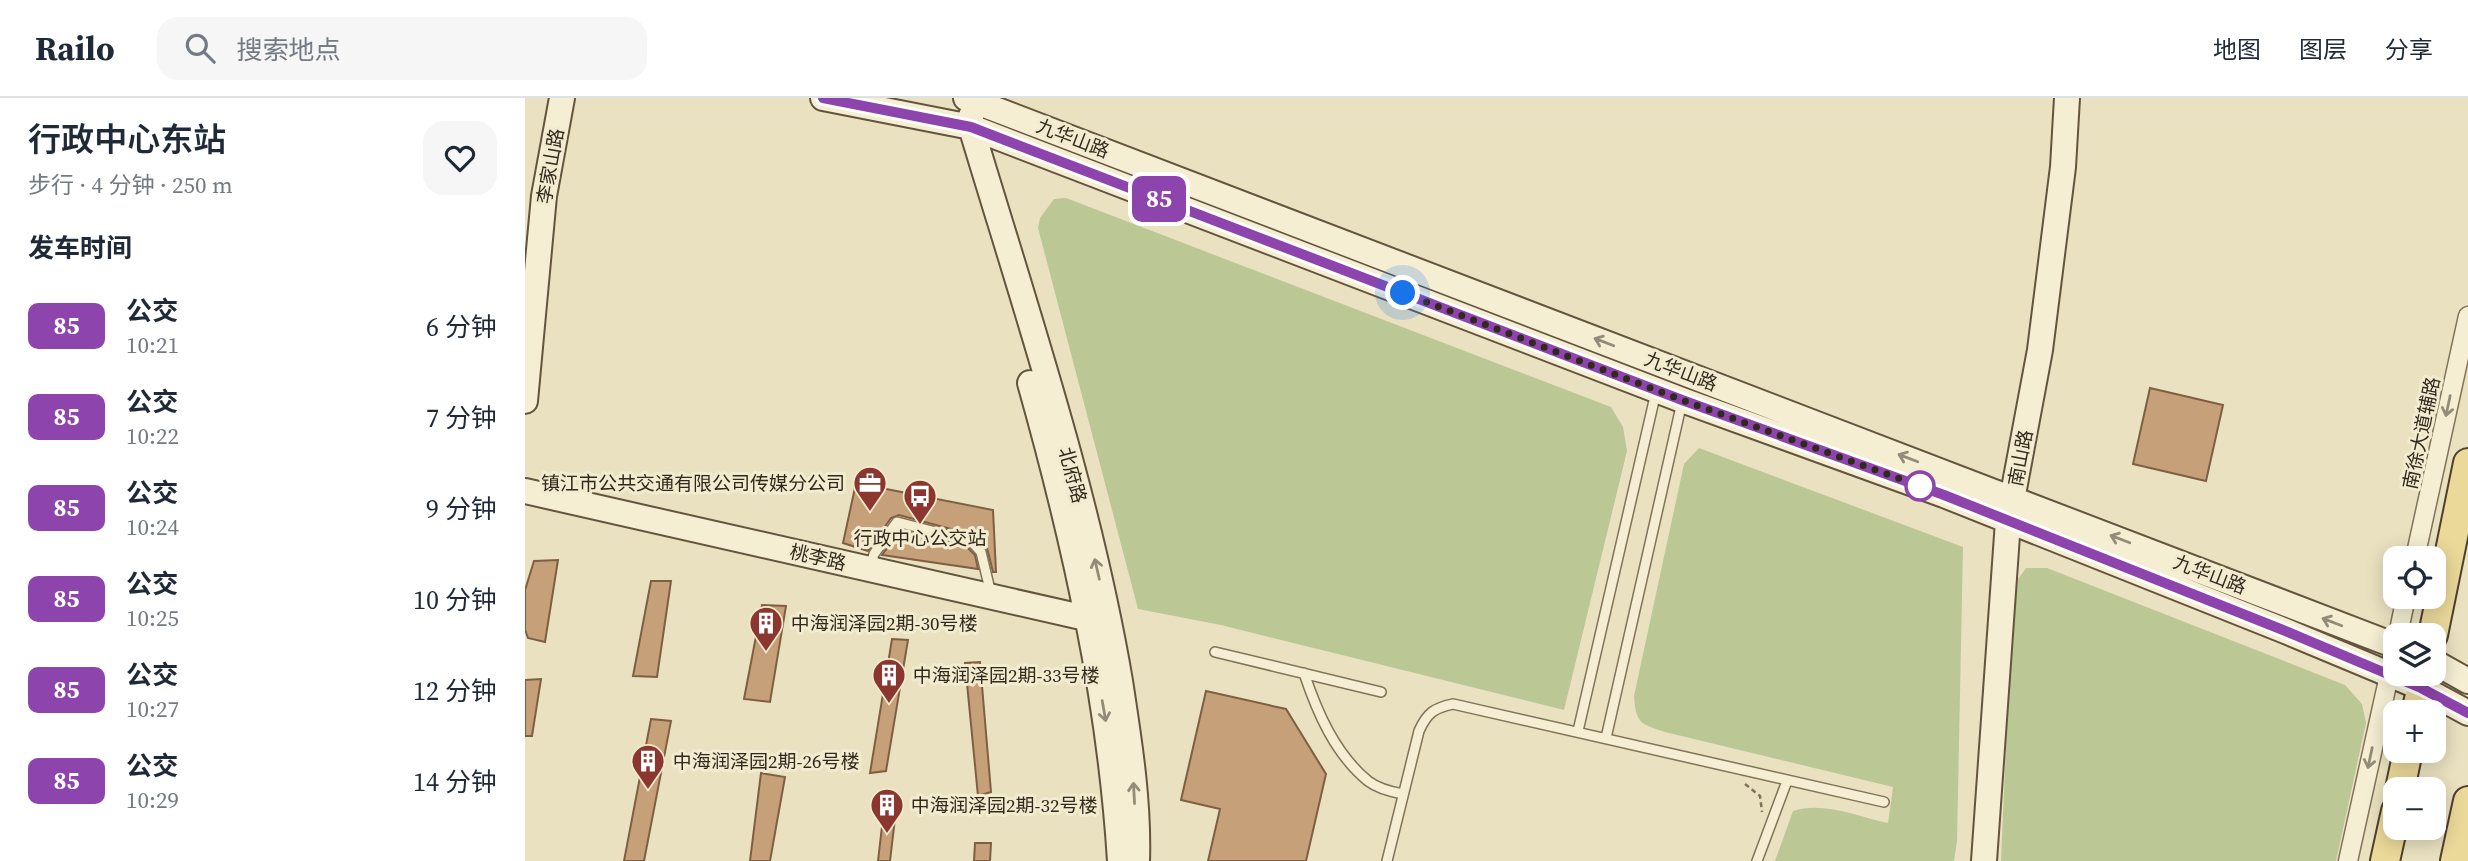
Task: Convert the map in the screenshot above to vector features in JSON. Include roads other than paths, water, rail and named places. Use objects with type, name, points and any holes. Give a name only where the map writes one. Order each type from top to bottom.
[{"type":"main road","name":"李家山路","points":[[525,401],[544,196],[562,98]]},
{"type":"main road","name":"九华山路","points":[[823,98],[965,126],[1682,400],[2010,509],[2383,640]]},
{"type":"main road","name":"北府路","points":[[956,98],[1062,433],[1099,621],[1132,758],[1137,861]]},
{"type":"main road","name":"九华山路","points":[[968,98],[2010,509],[2383,672]]},
{"type":"main road","name":"北府路","points":[[965,126],[968,98]]},
{"type":"main road","name":"南山路","points":[[1984,861],[2010,509],[2040,350],[2063,167],[2067,98]]},
{"type":"main road","points":[[2435,623],[2468,463]]},
{"type":"main road","name":"桃李路","points":[[525,491],[1099,621]]},
{"type":"main road","name":"北府路","points":[[1099,621],[1120,861]]},
{"type":"main road","points":[[2446,669],[2468,681]]},
{"type":"main road","name":"九华山路","points":[[2421,691],[2468,713]]},
{"type":"main road","points":[[2455,861],[2468,802]]},
{"type":"main road","points":[[2385,861],[2390,840]]},
{"type":"street","name":"南徐大道辅路","points":[[2418,546],[2468,316]]},
{"type":"street","points":[[2348,861],[2385,686]]},
{"type":"lane","points":[[1579,731],[1657,390]]},
{"type":"lane","points":[[1606,738],[1682,400]]},
{"type":"lane","points":[[870,569],[874,554],[897,522],[908,524],[971,541],[981,552],[992,596]]},
{"type":"lane","points":[[1215,652],[1381,692]]},
{"type":"lane","points":[[1304,673],[1322,720],[1352,764],[1369,782],[1403,794]]},
{"type":"lane","points":[[1387,861],[1425,716],[1436,708],[1453,704],[1884,802]]},
{"type":"lane","points":[[1757,861],[1787,781]]},
{"type":"place","name":"镇江市公共交通有限公司传媒分公司","points":[[870,513]]},
{"type":"place","name":"行政中心公交站","points":[[920,526]]},
{"type":"place","name":"中海润泽园2期-30号楼","points":[[766,653]]},
{"type":"place","name":"中海润泽园2期-33号楼","points":[[889,705]]},
{"type":"place","name":"中海润泽园2期-26号楼","points":[[648,791]]},
{"type":"place","name":"中海润泽园2期-32号楼","points":[[887,835]]}]
